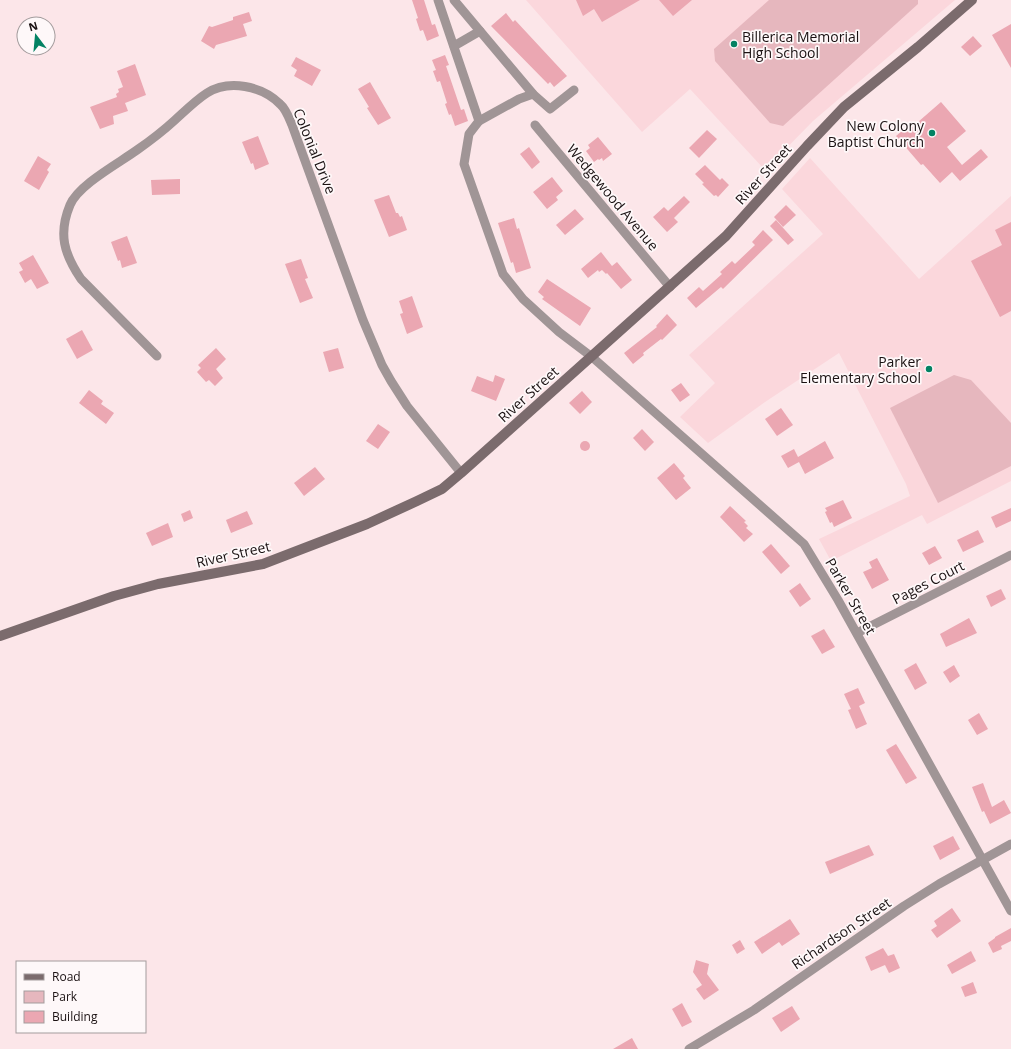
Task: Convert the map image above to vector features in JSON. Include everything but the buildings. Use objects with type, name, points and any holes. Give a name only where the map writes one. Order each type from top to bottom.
[{"type":"main road","name":"River Street","points":[[0,636],[114,596],[158,584],[263,564],[368,524],[442,489],[592,357],[726,236],[844,107],[918,47],[972,0]]},
{"type":"street","points":[[438,0],[480,121],[519,99],[533,94]]},
{"type":"street","points":[[454,0],[533,94],[550,109],[574,90]]},
{"type":"street","points":[[454,46],[480,31]]},
{"type":"street","name":"Colonial Drive","points":[[158,356],[81,279],[72,265],[63,237],[65,218],[70,203],[84,187],[157,135],[208,92],[240,85],[256,89],[270,96],[281,104],[292,125],[363,320],[390,381],[407,406],[461,473]]},
{"type":"street","name":"Parker Street","points":[[480,121],[469,134],[464,164],[503,274],[523,300],[559,332],[592,357],[804,544],[857,633],[1011,910]]},
{"type":"street","name":"Wedgewood Avenue","points":[[535,125],[670,287]]},
{"type":"street","name":"Pages Court","points":[[857,633],[1011,555]]},
{"type":"street","name":"Richardson Street","points":[[689,1049],[754,1010],[904,906],[1011,844]]},
{"type":"shaded area","name":"Billerica Memorial High School","points":[[526,0],[955,0],[813,121],[765,170],[690,89],[642,132]]},
{"type":"shaded area","name":"Parker Elementary School","points":[[810,158],[919,279],[1011,196],[1011,481],[927,524],[922,515],[831,561],[819,539],[910,496],[906,484],[839,353],[765,402],[708,443],[680,417],[715,383],[689,355],[823,234],[782,189]]},
{"type":"green space","points":[[769,0],[918,0],[918,4],[783,126],[770,123],[715,61],[714,49]]},
{"type":"green space","points":[[954,375],[971,380],[1011,423],[1011,466],[938,503],[890,408]]},
{"type":"place","name":"Billerica Memorial High School","points":[[734,44]]},
{"type":"place","name":"New Colony Baptist Church","points":[[932,133]]},
{"type":"place","name":"Parker Elementary School","points":[[929,369]]}]
